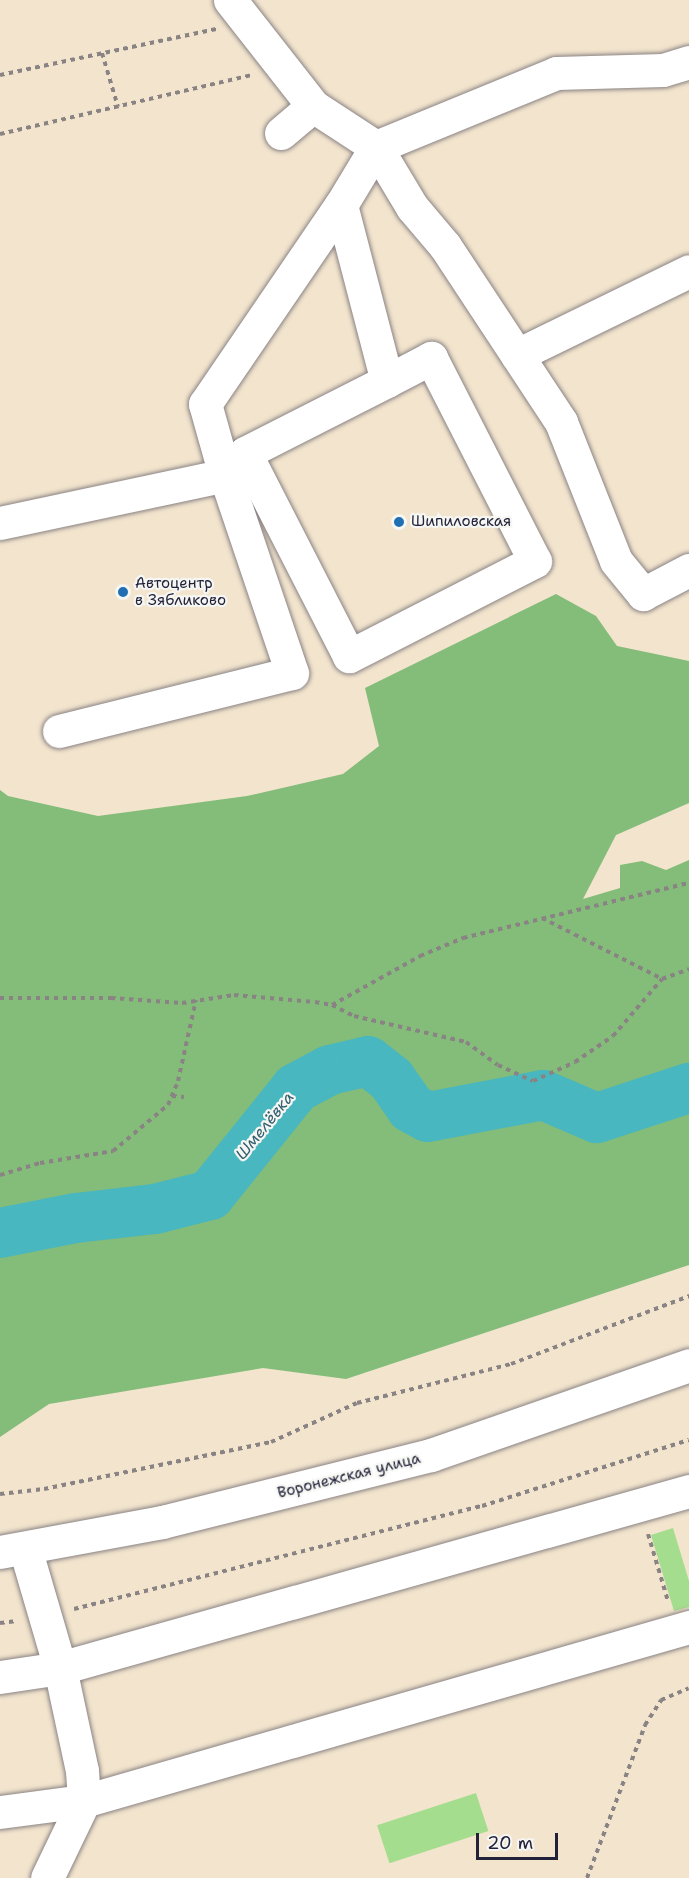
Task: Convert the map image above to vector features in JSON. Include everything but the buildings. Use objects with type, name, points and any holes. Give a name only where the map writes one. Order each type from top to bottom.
[{"type":"street","points":[[227,14],[313,106],[376,147],[412,207],[445,246],[561,422],[616,561],[643,594],[689,570]]},
{"type":"street","points":[[59,731],[292,673],[225,475],[205,404],[341,205],[376,147],[556,73],[663,70],[689,62]]},
{"type":"street","points":[[280,132],[313,106]]},
{"type":"street","points":[[341,205],[387,381]]},
{"type":"street","points":[[517,354],[689,271]]},
{"type":"street","points":[[431,358],[535,561],[349,656],[245,453],[387,381],[431,358]]},
{"type":"street","points":[[0,523],[225,475]]},
{"type":"street","name":"Воронежская улица","points":[[12,1550],[162,1522],[431,1455],[689,1365]]},
{"type":"street","points":[[0,1677],[60,1668],[689,1491]]},
{"type":"street","points":[[12,1550],[44,1617],[60,1668],[82,1771],[84,1801],[47,1878]]},
{"type":"street","points":[[0,1812],[84,1801],[683,1629]]},
{"type":"path","points":[[0,75],[102,53],[227,14]]},
{"type":"path","points":[[102,53],[118,107]]},
{"type":"path","points":[[0,134],[257,73]]},
{"type":"path","points":[[332,1005],[420,956],[463,938],[689,883]]},
{"type":"path","points":[[542,917],[662,980]]},
{"type":"path","points":[[0,998],[111,998],[182,1004],[196,999],[234,995],[332,1005],[354,1016],[466,1042],[498,1065],[533,1081],[575,1062],[614,1036],[662,980],[689,969]]},
{"type":"path","points":[[0,1175],[40,1163],[113,1151],[168,1105],[178,1081],[196,999]]},
{"type":"path","points":[[172,1096],[184,1097]]},
{"type":"path","points":[[0,1494],[44,1489],[271,1442],[357,1403],[512,1364],[689,1296]]},
{"type":"path","points":[[0,1623],[44,1617],[482,1506],[689,1440]]},
{"type":"path","points":[[647,1530],[683,1629]]},
{"type":"path","points":[[587,1878],[645,1725],[661,1700],[689,1688]]},
{"type":"green space","points":[[556,594],[596,616],[617,646],[689,661],[689,803],[616,835],[583,899],[620,888],[620,865],[642,861],[666,870],[689,860],[689,1265],[346,1379],[263,1368],[49,1404],[0,1437],[0,790],[8,796],[98,816],[247,796],[343,774],[379,746],[365,688]]},
{"type":"green space","points":[[673,1528],[689,1581],[689,1607],[674,1611],[651,1535]]},
{"type":"green space","points":[[476,1793],[488,1831],[389,1863],[377,1825]]},
{"type":"waterway","name":"Шмелёвка","points":[[0,1233],[76,1218],[155,1209],[210,1195],[296,1088],[330,1070],[368,1061],[391,1079],[411,1108],[428,1117],[543,1095],[597,1118],[689,1088]]},
{"type":"place","name":"Шипиловская","points":[[399,522]]},
{"type":"place","name":"Автоцентр в Зябликово","points":[[123,592]]}]
